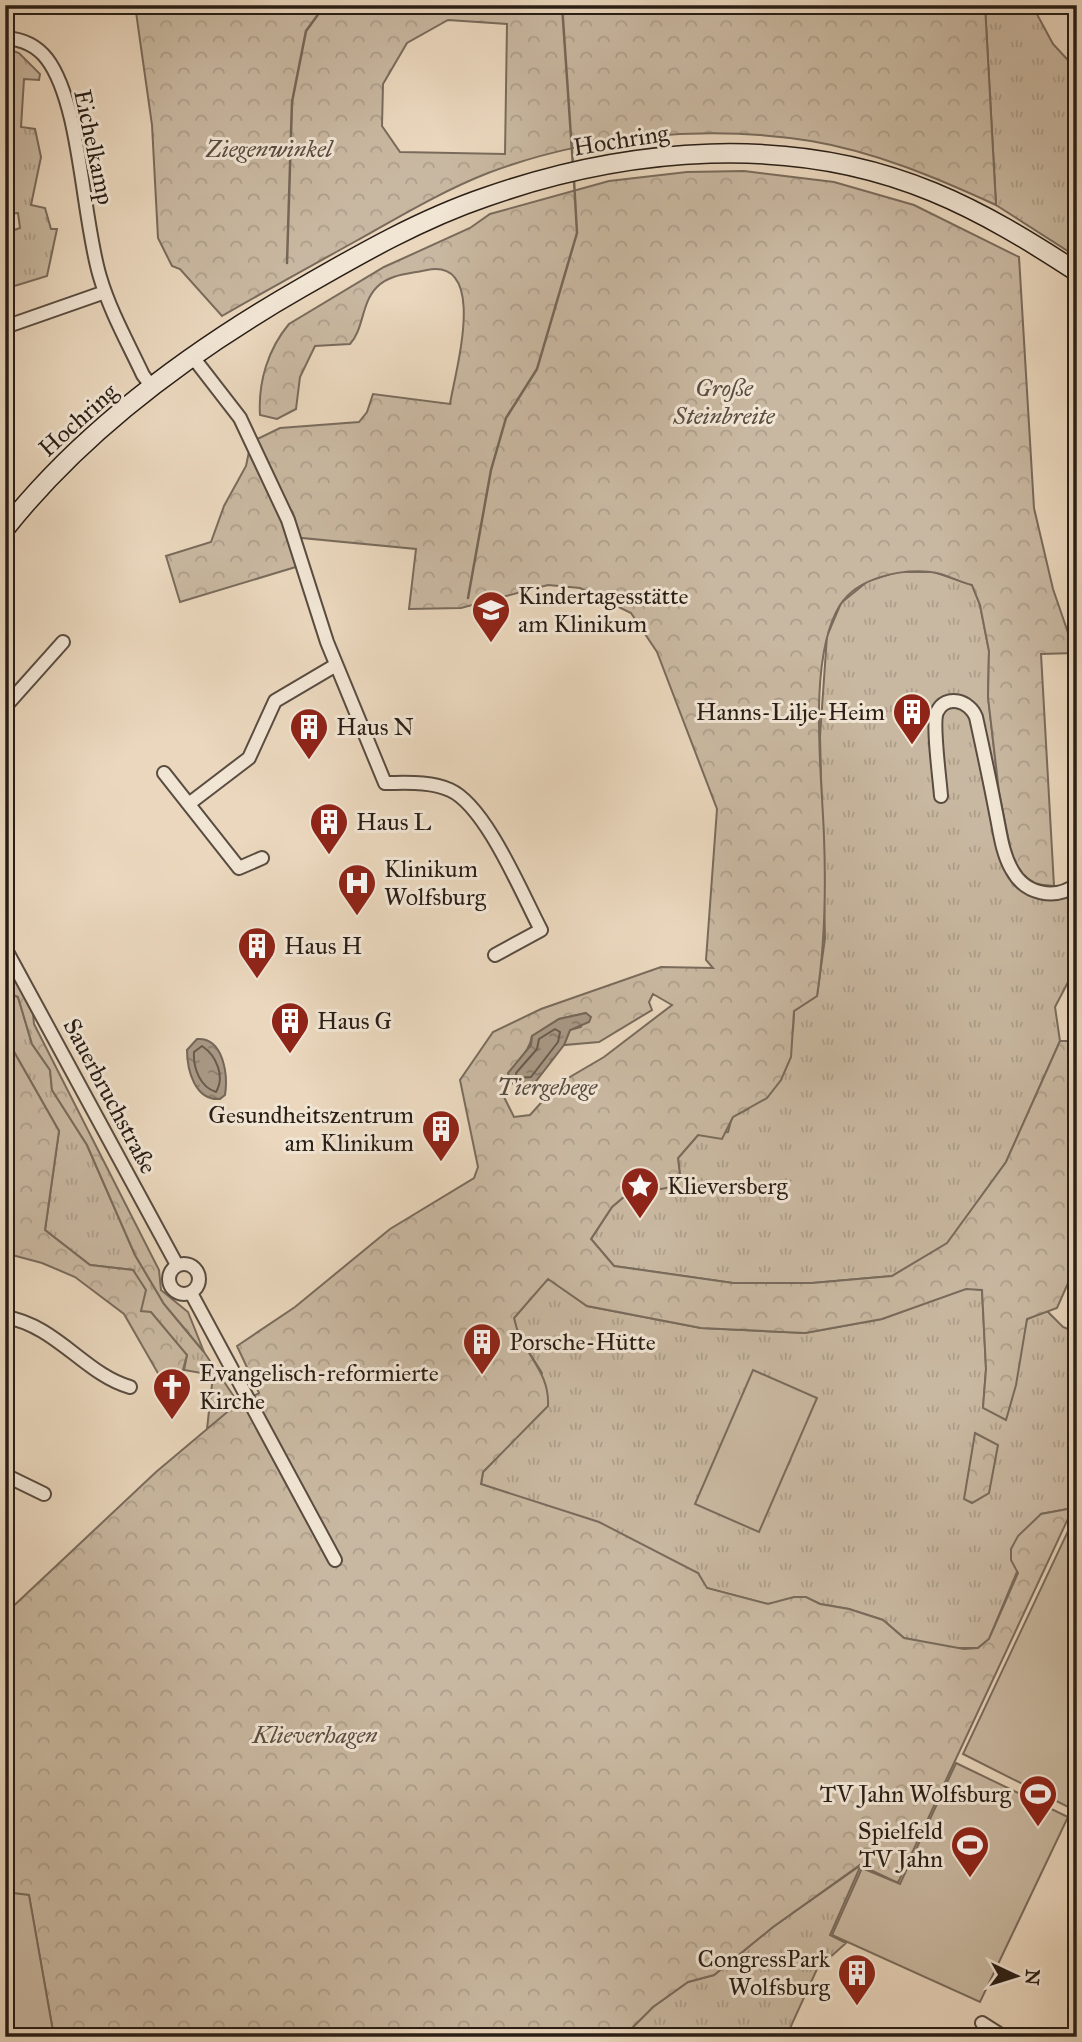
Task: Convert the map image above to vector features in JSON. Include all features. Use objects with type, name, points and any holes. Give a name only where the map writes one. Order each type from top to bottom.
[{"type":"street","name":"Eichelkamp","points":[[5,38],[21,40],[40,52],[59,80],[74,139],[93,250],[105,292],[143,375],[152,387]]},
{"type":"street","name":"Hochring","points":[[5,529],[58,470],[152,387],[251,316],[375,246],[485,197],[559,175],[651,156],[726,154],[784,157],[842,166],[886,176],[933,192],[1004,226],[1077,272]]},
{"type":"street","points":[[5,327],[105,292]]},
{"type":"street","points":[[192,356],[222,393],[249,434],[288,520],[327,642],[385,783],[424,784],[450,789],[468,802],[482,820],[541,930],[495,955]]},
{"type":"street","points":[[5,708],[63,642]]},
{"type":"street","points":[[190,803],[249,758],[275,701],[336,665]]},
{"type":"street","points":[[941,796],[936,718],[942,706],[951,701],[959,701],[968,704],[976,717],[1005,856],[1016,878],[1034,891],[1047,894],[1059,894],[1077,884]]},
{"type":"street","points":[[164,773],[239,868],[262,858]]},
{"type":"street","name":"Sauerbruchstraße","points":[[5,947],[177,1265]]},
{"type":"street","name":"Sauerbruchstraße","points":[[188,1264],[198,1272],[198,1284],[191,1293],[179,1294],[170,1286],[169,1274],[177,1265],[188,1264]]},
{"type":"street","name":"Sauerbruchstraße","points":[[191,1293],[335,1560]]},
{"type":"street","points":[[5,1317],[51,1335],[113,1382],[130,1387]]},
{"type":"street","points":[[5,1475],[44,1494]]},
{"type":"street","points":[[982,2023],[1004,2037]]},
{"type":"green space","name":"Ziegenwinkel","points":[[135,5],[985,5],[996,205],[883,159],[811,141],[730,133],[648,136],[566,150],[527,160],[471,180],[222,316],[180,269],[172,266],[158,238],[152,125]],"holes":[[[448,20],[507,24],[505,154],[400,152],[382,126],[383,84],[407,43]]]},
{"type":"green space","points":[[985,5],[1032,5],[1053,44],[1077,70],[1077,257],[996,205]]},
{"type":"green space","points":[[5,48],[19,53],[40,74],[39,80],[24,79],[21,127],[35,129],[41,157],[31,205],[45,208],[51,229],[57,229],[47,276],[5,289],[5,233],[20,228],[18,213],[6,214],[5,218],[5,156],[12,155],[9,140],[5,140]]},
{"type":"green space","points":[[744,171],[834,182],[914,205],[1019,257],[1034,508],[1053,589],[1075,653],[1041,654],[1054,886],[1034,884],[1018,870],[1011,852],[999,792],[988,697],[989,651],[980,605],[972,585],[936,573],[919,571],[869,581],[848,595],[840,605],[830,628],[823,655],[820,685],[819,750],[825,897],[817,996],[794,1011],[791,1057],[781,1080],[767,1098],[733,1117],[722,1139],[698,1135],[678,1158],[680,1176],[676,1186],[661,1189],[640,1183],[612,1207],[591,1239],[614,1266],[733,1283],[812,1283],[892,1276],[947,1243],[1006,1162],[1060,1041],[1077,1041],[1077,1263],[1057,1308],[1027,1319],[1016,1385],[1006,1420],[983,1408],[986,1369],[982,1290],[966,1289],[882,1319],[805,1333],[701,1328],[587,1306],[548,1279],[514,1318],[523,1342],[545,1382],[548,1406],[483,1472],[481,1484],[599,1522],[698,1573],[707,1588],[768,1604],[794,1597],[806,1597],[820,1604],[849,1609],[883,1620],[904,1638],[964,1649],[978,1648],[989,1639],[1018,1573],[1011,1560],[1011,1549],[1018,1536],[1041,1514],[1073,1508],[898,1883],[860,1865],[773,1927],[714,1975],[688,1982],[653,2007],[623,2037],[54,2037],[29,1896],[5,1892],[5,1614],[156,1472],[232,1408],[259,1393],[237,1346],[295,1307],[390,1229],[474,1178],[478,1167],[460,1080],[493,1032],[541,1009],[661,967],[713,968],[706,960],[717,809],[657,652],[631,613],[580,588],[548,585],[461,608],[409,609],[416,549],[291,537],[299,566],[180,602],[166,556],[211,542],[224,506],[246,466],[251,442],[280,428],[359,422],[367,412],[373,394],[450,404],[464,320],[463,299],[457,281],[446,271],[427,270],[400,275],[377,287],[368,301],[358,331],[350,344],[315,346],[300,377],[296,409],[277,419],[260,415],[261,390],[270,355],[289,324],[384,267],[470,228],[490,214],[609,181],[687,172]],"holes":[[[653,994],[672,1005],[604,1057],[558,1084],[530,1115],[514,1117],[504,1097],[506,1086],[511,1083],[508,1079],[532,1036],[559,1019],[585,1013],[581,1027],[570,1030],[564,1045],[599,1042],[652,1010],[649,1002]]]},
{"type":"green space","points":[[897,572],[934,572],[972,585],[980,605],[989,651],[988,697],[999,792],[1034,884],[1054,886],[1077,894],[1077,965],[1055,1007],[1060,1041],[1006,1162],[947,1244],[892,1276],[812,1283],[733,1283],[614,1266],[591,1239],[612,1207],[640,1183],[661,1189],[680,1175],[678,1158],[698,1135],[728,1132],[732,1117],[748,1109],[793,1030],[794,1011],[817,996],[825,938],[820,736],[827,636],[841,603],[868,581]]},
{"type":"green space","points":[[5,959],[33,1014],[34,1024],[159,1270],[161,1290],[188,1312],[204,1352],[164,1304],[135,1255],[87,1145],[52,1090],[50,1070],[32,1044],[18,997],[5,991]]},
{"type":"green space","points":[[5,991],[18,997],[32,1044],[50,1070],[52,1090],[87,1145],[135,1255],[164,1304],[204,1352],[239,1404],[207,1429],[213,1375],[184,1370],[187,1355],[141,1311],[133,1270],[90,1265],[45,1230],[59,1131],[5,1036]]},
{"type":"green space","points":[[5,1036],[59,1131],[45,1230],[90,1265],[133,1270],[146,1290],[141,1311],[151,1312],[187,1355],[177,1392],[169,1381],[163,1382],[124,1314],[75,1277],[42,1263],[12,1255],[5,1117]]},
{"type":"green space","points":[[548,1278],[587,1306],[701,1328],[805,1333],[882,1319],[966,1288],[982,1290],[986,1369],[983,1408],[1021,1344],[1027,1319],[1047,1311],[1063,1327],[1077,1333],[1077,1470],[1073,1508],[1041,1514],[989,1639],[978,1648],[949,1648],[904,1638],[883,1620],[849,1609],[820,1604],[805,1597],[768,1604],[706,1588],[698,1573],[481,1484],[483,1472],[503,1451],[542,1373],[517,1333],[514,1318]]},
{"type":"green space","points":[[753,1370],[817,1398],[759,1532],[695,1504]]},
{"type":"green space","points":[[975,1433],[998,1445],[989,1493],[972,1503],[964,1499]]},
{"type":"green space","points":[[1077,1512],[1077,1809],[1076,1811],[963,1754]]},
{"type":"green space","name":"Spielfeld TV Jahn","points":[[956,1763],[1068,1817],[980,2002],[832,1935],[862,1868],[900,1884]]},
{"type":"green space","points":[[861,1865],[830,1935],[846,1943],[817,1969],[786,2037],[623,2037],[653,2007],[688,1982],[714,1975],[773,1927]]},
{"type":"green space","points":[[5,1892],[29,1895],[54,2037],[5,2037]]},
{"type":"water","points":[[586,1013],[591,1017],[589,1022],[570,1030],[564,1045],[533,1085],[511,1083],[508,1073],[531,1045],[532,1036],[559,1019]]},
{"type":"water","points":[[197,1039],[206,1040],[219,1051],[225,1068],[226,1087],[225,1095],[220,1099],[204,1095],[194,1083],[187,1050]]},
{"type":"waterway","points":[[287,263],[292,102],[306,31],[325,5]]},
{"type":"waterway","points":[[562,5],[573,166]]},
{"type":"waterway","points":[[468,598],[491,470],[506,418],[537,369],[577,233],[574,180]]},
{"type":"place","name":"Kindertagesstätte am Klinikum","points":[[491,644]]},
{"type":"place","name":"Hanns-Lilje-Heim","points":[[912,746]]},
{"type":"place","name":"Haus N","points":[[309,761]]},
{"type":"place","name":"Haus L","points":[[329,856]]},
{"type":"place","name":"Klinikum Wolfsburg","points":[[357,917]]},
{"type":"place","name":"Haus H","points":[[257,980]]},
{"type":"place","name":"Haus G","points":[[290,1055]]},
{"type":"place","name":"Gesundheitszentrum am Klinikum","points":[[441,1163]]},
{"type":"place","name":"Klieversberg","points":[[640,1220]]},
{"type":"place","name":"Porsche-Hütte","points":[[482,1376]]},
{"type":"place","name":"Evangelisch-reformierte Kirche","points":[[172,1421]]},
{"type":"place","name":"TV Jahn Wolfsburg","points":[[1038,1828]]},
{"type":"place","name":"Spielfeld TV Jahn","points":[[970,1879]]},
{"type":"place","name":"CongressPark Wolfsburg","points":[[857,2007]]},
{"type":"park label","name":"Große Steinbreite","points":[[724,402]]},
{"type":"park label","name":"Tiergehege","points":[[547,1087]]},
{"type":"park label","name":"Klieverhagen","points":[[315,1735]]}]
